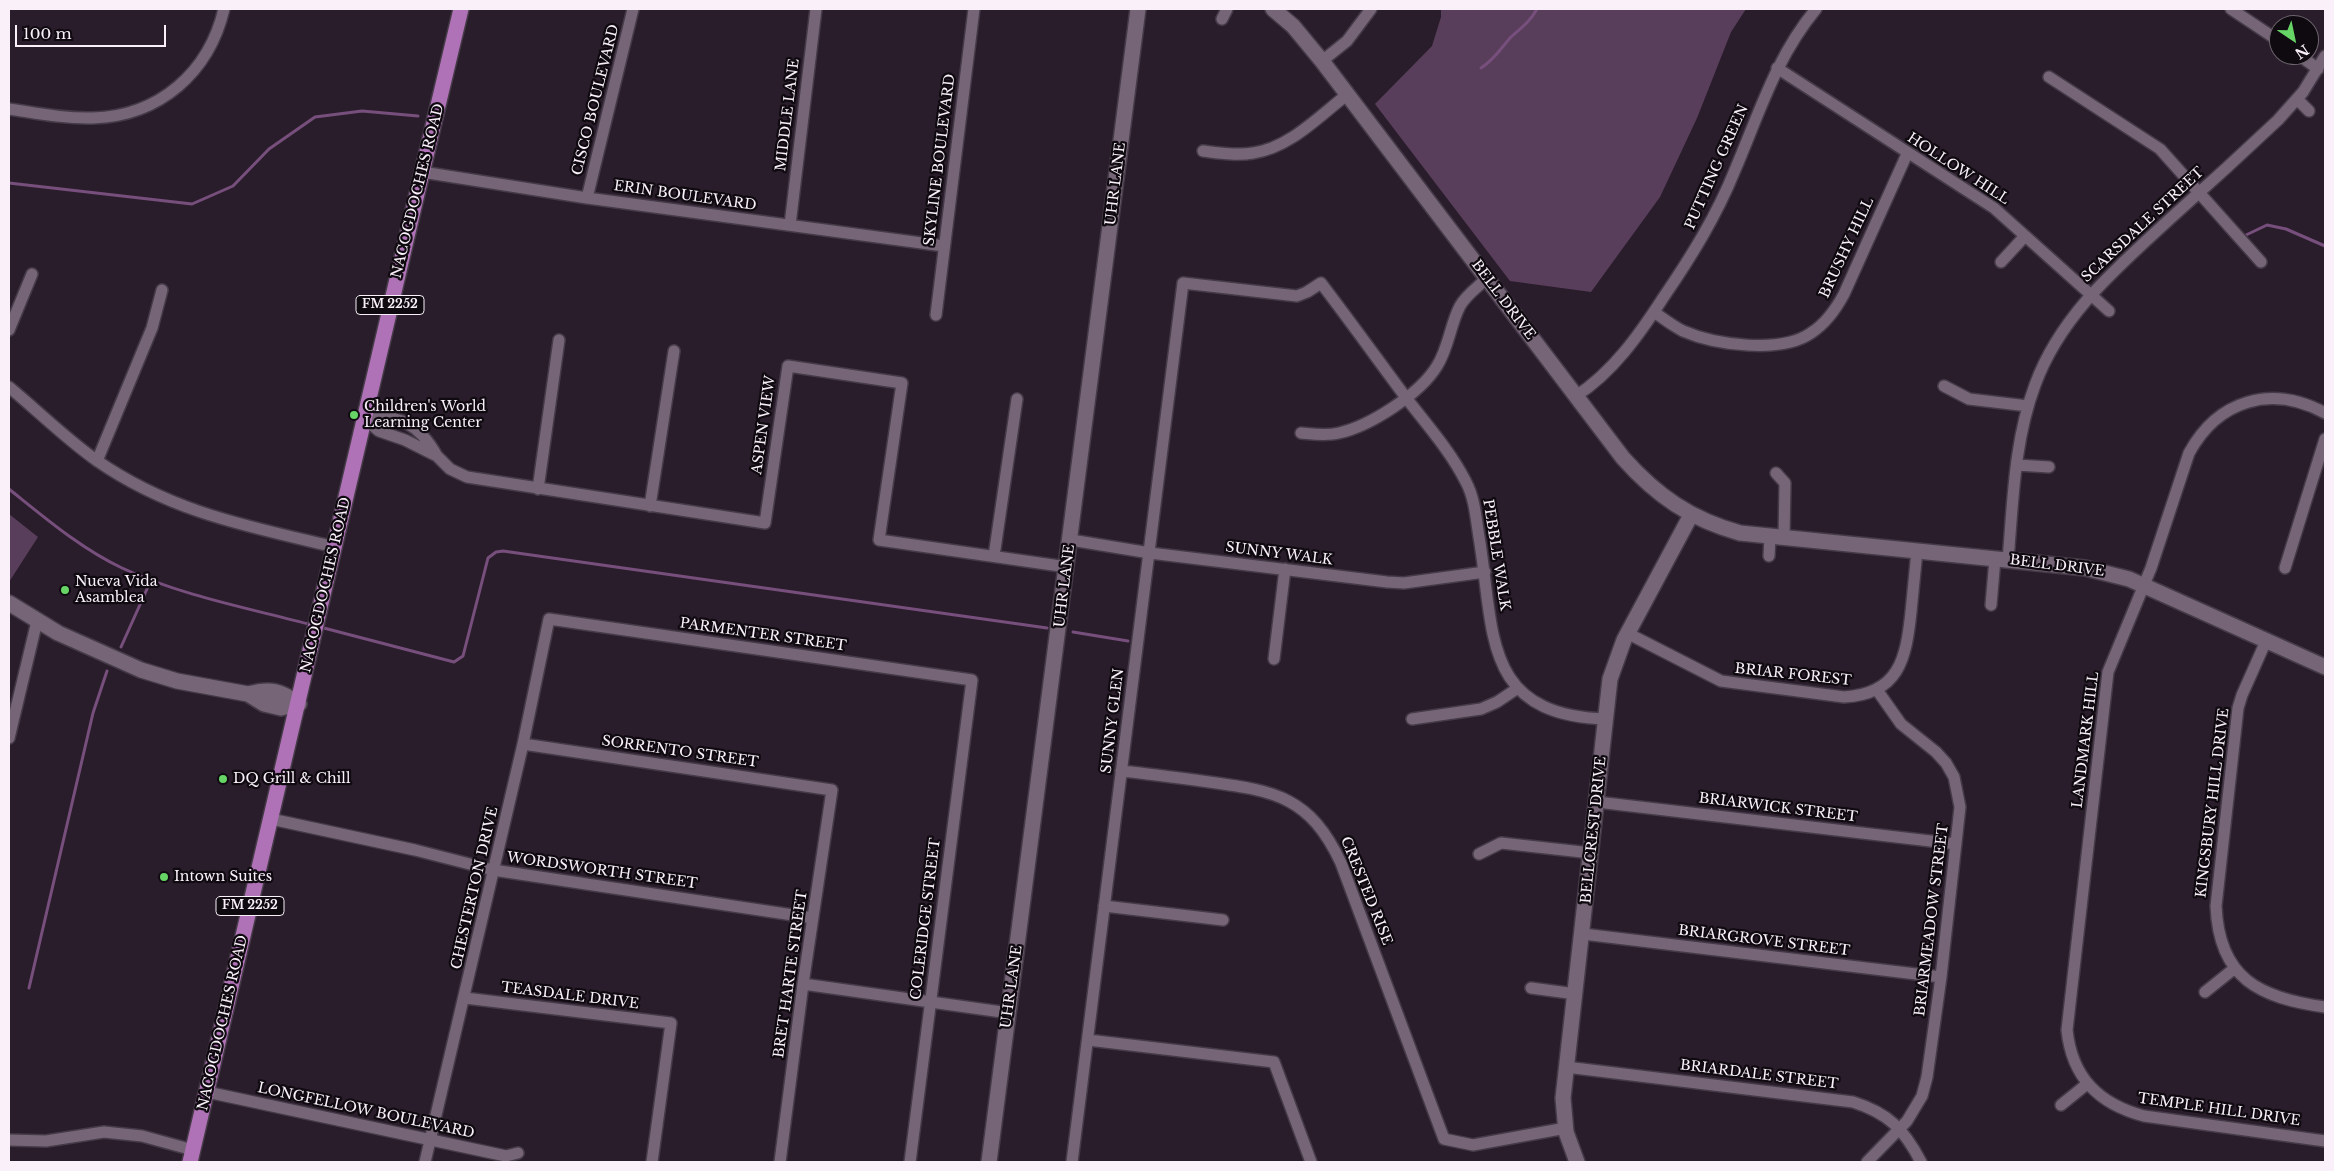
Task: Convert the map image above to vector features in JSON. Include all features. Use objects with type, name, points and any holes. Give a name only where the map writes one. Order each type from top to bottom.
[{"type":"main road","name":"NACOGDOCHES ROAD","points":[[191,1156],[462,9]]},
{"type":"street","points":[[9,109],[93,118],[124,114],[160,100],[188,77],[205,58],[212,46],[224,9]]},
{"type":"street","name":"CISCO BOULEVARD","points":[[587,198],[633,9]]},
{"type":"street","name":"MIDDLE LANE","points":[[790,225],[816,9]]},
{"type":"street","name":"SKYLINE BOULEVARD","points":[[936,315],[974,9]]},
{"type":"street","name":"UHR LANE","points":[[988,1162],[1071,540],[1138,9]]},
{"type":"street","name":"BELL DRIVE","points":[[1274,9],[1293,26],[1322,60],[1623,458],[1638,476],[1674,505],[1690,515],[1722,528],[1777,538],[2001,559],[2104,572],[2145,586],[2325,667]]},
{"type":"street","points":[[1322,60],[1347,41],[1371,9]]},
{"type":"street","name":"PUTTING GREEN","points":[[1576,396],[1590,387],[1612,366],[1654,312],[1699,245],[1716,213],[1777,68],[1794,37],[1816,9]]},
{"type":"street","points":[[2231,9],[2269,34]]},
{"type":"street","name":"SCARSDALE STREET","points":[[1991,604],[2001,559],[2019,441],[2028,406],[2042,365],[2056,340],[2089,296],[2113,271],[2278,120],[2297,99],[2325,56]]},
{"type":"street","points":[[2313,65],[2318,69]]},
{"type":"street","name":"HOLLOW HILL","points":[[1777,68],[1907,154],[1994,208],[2089,296],[2109,311]]},
{"type":"street","points":[[2049,77],[2160,149],[2261,262]]},
{"type":"street","points":[[1203,151],[1252,154],[1271,149],[1288,140],[1348,94]]},
{"type":"street","points":[[2297,99],[2309,111]]},
{"type":"street","name":"BRUSHY HILL","points":[[1654,312],[1673,325],[1695,335],[1744,345],[1761,347],[1811,334],[1833,311],[1844,294],[1907,154]]},
{"type":"street","name":"ERIN BOULEVARD","points":[[422,172],[587,198],[944,246]]},
{"type":"street","points":[[2002,262],[2025,236]]},
{"type":"street","points":[[9,330],[32,274]]},
{"type":"street","points":[[1301,434],[1324,435],[1354,430],[1371,421],[1406,397],[1430,377],[1448,346],[1460,306],[1486,278]]},
{"type":"street","name":"PEBBLE WALK","points":[[1183,283],[1297,296],[1321,283],[1456,464],[1471,492],[1485,572],[1494,646],[1505,671],[1518,688],[1536,704],[1579,718],[1606,718]]},
{"type":"street","name":"SUNNY GLEN","points":[[1072,1162],[1183,283]]},
{"type":"street","points":[[97,461],[152,328],[162,290]]},
{"type":"street","points":[[538,489],[560,340]]},
{"type":"street","points":[[650,506],[674,352]]},
{"type":"street","name":"ASPEN VIEW","points":[[364,418],[379,431],[405,440],[437,456],[461,476],[765,523],[788,366],[902,383],[879,540],[1067,567]]},
{"type":"street","points":[[9,386],[68,440],[97,461],[142,488],[192,511],[236,524],[335,547]]},
{"type":"street","points":[[1944,386],[1969,398],[2028,406]]},
{"type":"street","name":"LANDMARK HILL","points":[[2087,1084],[2073,1059],[2067,1030],[2107,682],[2115,653],[2145,586],[2189,453],[2198,436],[2211,422],[2235,406],[2252,400],[2271,399],[2304,404],[2325,413]]},
{"type":"street","points":[[994,556],[1017,400]]},
{"type":"street","name":"ASPEN VIEW","points":[[364,418],[382,415],[414,426],[424,435],[437,456]]},
{"type":"street","points":[[2285,568],[2325,439]]},
{"type":"street","points":[[2017,464],[2049,467]]},
{"type":"street","points":[[1769,556],[1777,538],[1785,483],[1776,473]]},
{"type":"street","name":"BELLCREST DRIVE","points":[[1577,1162],[1566,1128],[1563,1098],[1613,667],[1627,634],[1690,515]]},
{"type":"street","name":"SUNNY WALK","points":[[1071,540],[1150,553],[1404,583],[1485,572]]},
{"type":"street","points":[[1877,690],[1894,676],[1901,665],[1908,646],[1917,551]]},
{"type":"street","points":[[1274,659],[1285,569]]},
{"type":"street","points":[[9,603],[94,650],[141,670],[177,681],[248,694],[265,690],[285,693],[299,704]]},
{"type":"street","name":"PARMENTER STREET","points":[[549,619],[972,680]]},
{"type":"street","name":"CHESTERTON DRIVE","points":[[425,1162],[465,998],[523,744],[549,619]]},
{"type":"street","points":[[9,738],[37,620]]},
{"type":"street","name":"BRIAR FOREST","points":[[1627,634],[1721,681],[1733,684],[1844,697],[1861,696],[1877,690]]},
{"type":"street","name":"KINGSBURY HILL DRIVE","points":[[2266,641],[2238,708],[2216,906],[2219,939],[2227,957],[2247,981],[2268,994],[2296,1003],[2325,1007]]},
{"type":"street","name":"COLERIDGE STREET","points":[[910,1162],[972,680]]},
{"type":"street","points":[[1412,719],[1481,709],[1497,702],[1518,688]]},
{"type":"street","name":"BRIARMEADOW STREET","points":[[1867,1162],[1913,1113],[1922,1096],[1927,1077],[1941,977],[1960,807],[1954,777],[1946,763],[1895,717],[1877,690]]},
{"type":"street","name":"SORRENTO STREET","points":[[523,744],[832,790]]},
{"type":"street","name":"CRESTED RISE","points":[[1121,771],[1250,787],[1272,792],[1292,802],[1317,823],[1332,844],[1340,863],[1444,1139],[1473,1145],[1566,1128]]},
{"type":"street","name":"BRET HARTE STREET","points":[[780,1162],[803,984],[832,790]]},
{"type":"street","name":"BRIARWICK STREET","points":[[1597,802],[1956,844]]},
{"type":"street","name":"WORDSWORTH STREET","points":[[271,819],[493,870],[813,918]]},
{"type":"street","points":[[1479,854],[1501,843],[1591,853]]},
{"type":"street","points":[[1104,906],[1223,920]]},
{"type":"street","name":"BRIARGROVE STREET","points":[[1583,934],[1941,977]]},
{"type":"street","points":[[2205,992],[2235,968]]},
{"type":"street","points":[[803,984],[1009,1013]]},
{"type":"street","points":[[1532,988],[1576,994]]},
{"type":"street","name":"TEASDALE DRIVE","points":[[465,998],[671,1023],[652,1162]]},
{"type":"street","points":[[1088,1040],[1274,1062],[1311,1162]]},
{"type":"street","name":"BRIARDALE STREET","points":[[1566,1067],[1853,1102],[1887,1117],[1900,1129],[1921,1162]]},
{"type":"street","points":[[2061,1104],[2087,1084]]},
{"type":"street","name":"TEMPLE HILL DRIVE","points":[[2087,1084],[2108,1102],[2125,1111],[2144,1116],[2325,1141]]},
{"type":"street","name":"LONGFELLOW BOULEVARD","points":[[207,1092],[506,1156],[518,1153]]},
{"type":"street","points":[[9,1140],[46,1141],[104,1132],[142,1136],[191,1156]]},
{"type":"shaded area","points":[[1441,9],[1746,9],[1731,32],[1697,118],[1660,197],[1591,292],[1510,281],[1375,104],[1432,46],[1441,17]]},
{"type":"shaded area","points":[[9,514],[38,537],[9,582]]},
{"type":"waterway","points":[[1481,68],[1494,58],[1537,9]]},
{"type":"waterway","points":[[9,183],[192,204],[233,186],[269,149],[315,117],[362,111],[418,116]]},
{"type":"waterway","points":[[2246,235],[2267,225],[2286,229],[2325,246]]},
{"type":"waterway","points":[[9,489],[77,542],[122,568],[192,594],[312,625]]},
{"type":"waterway","points":[[320,627],[454,662],[463,656],[488,558],[496,552],[503,551],[1047,628]]},
{"type":"waterway","points":[[121,647],[151,580]]},
{"type":"waterway","points":[[1073,632],[1128,641]]},
{"type":"waterway","points":[[29,988],[93,713],[107,671]]},
{"type":"place","name":"Children's World Learning Center","points":[[354,415]]},
{"type":"place","name":"Nueva Vida Asamblea","points":[[65,590]]},
{"type":"place","name":"DQ Grill & Chill","points":[[223,779]]},
{"type":"place","name":"Intown Suites","points":[[164,877]]}]
